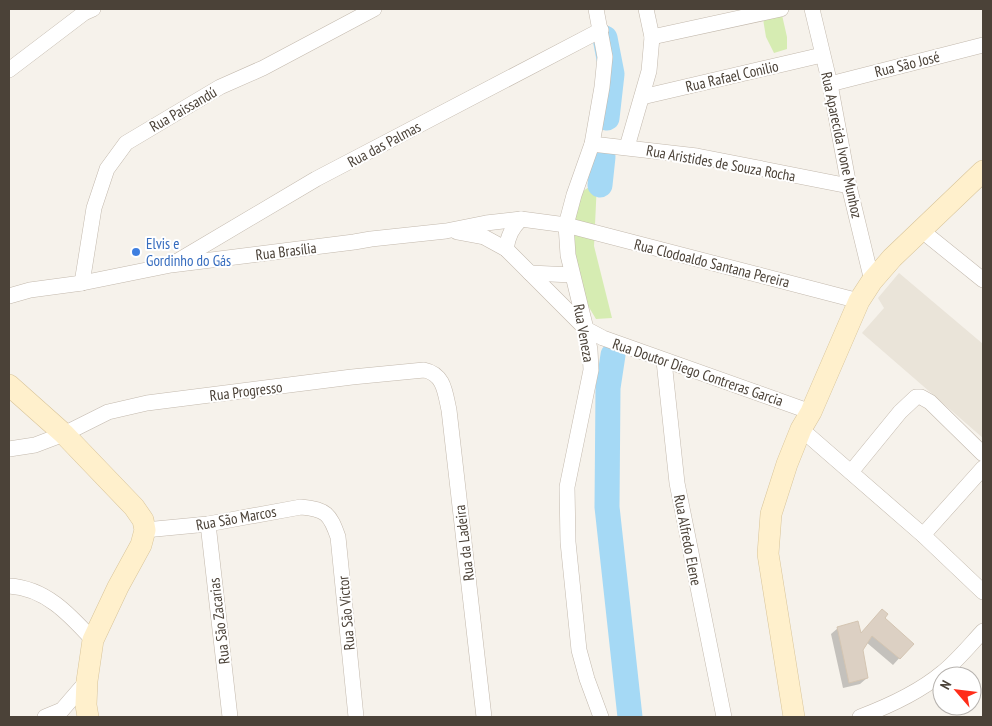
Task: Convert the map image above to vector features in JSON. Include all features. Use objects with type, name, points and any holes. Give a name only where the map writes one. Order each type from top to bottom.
[{"type":"main road","points":[[794,717],[768,554],[771,514],[787,464],[859,301],[872,281],[892,258],[983,171]]},
{"type":"main road","points":[[9,385],[64,434],[134,507],[143,520],[146,530],[141,545],[118,587],[93,640],[87,681],[86,705],[88,717]]},
{"type":"street","points":[[9,70],[84,13],[93,9]]},
{"type":"street","name":"Rua Paissandú","points":[[82,283],[94,208],[107,169],[126,143],[220,88],[263,68],[374,9]]},
{"type":"street","name":"Rua Veneza","points":[[596,9],[601,30],[604,58],[602,87],[592,144],[574,195],[566,225],[568,255],[590,350],[590,370],[567,487],[568,542],[579,650],[601,717]]},
{"type":"street","points":[[627,147],[649,70],[652,36],[646,9]]},
{"type":"street","points":[[652,36],[782,9]]},
{"type":"street","name":"Rua Aparecida Ivone Munhoz","points":[[812,9],[830,84],[849,186],[872,281]]},
{"type":"street","name":"Rua das Palmas","points":[[171,265],[316,179],[601,30]]},
{"type":"street","name":"Rua São José","points":[[830,84],[983,45]]},
{"type":"street","name":"Rua Rafael Conilio","points":[[642,97],[822,55]]},
{"type":"street","name":"Rua Aristides de Souza Rocha","points":[[592,144],[697,156],[849,186]]},
{"type":"street","points":[[506,248],[508,236],[515,225],[522,219]]},
{"type":"street","name":"Rua Brasília","points":[[9,296],[30,290],[82,283],[171,265],[354,242],[371,238],[446,230],[486,223],[522,219],[566,225]]},
{"type":"street","name":"Rua Clodoaldo Santana Pereira","points":[[566,225],[859,301]]},
{"type":"street","name":"Rua Brasília","points":[[446,230],[484,237],[506,248],[586,329]]},
{"type":"street","points":[[921,230],[983,280]]},
{"type":"street","points":[[530,273],[572,275]]},
{"type":"street","name":"Rua Doutor Diego Contreras Garcia","points":[[586,329],[603,338],[664,361],[806,421],[851,472],[923,535],[983,592]]},
{"type":"street","name":"Rua Alfredo Elene","points":[[664,361],[677,483],[724,717]]},
{"type":"street","name":"Rua Progresso","points":[[9,449],[35,445],[64,434],[108,412],[147,403],[352,377],[424,370],[434,372]]},
{"type":"street","name":"Rua da Ladeira","points":[[434,372],[441,382],[449,410],[484,717]]},
{"type":"street","points":[[851,472],[900,412],[916,397],[930,402],[983,454]]},
{"type":"street","points":[[923,535],[983,468]]},
{"type":"street","name":"Rua São Marcos","points":[[146,530],[208,524],[301,507],[315,508],[326,512]]},
{"type":"street","name":"Rua São Victor","points":[[326,512],[333,523],[338,537],[356,717]]},
{"type":"street","name":"Rua São Zacarias","points":[[208,524],[230,717]]},
{"type":"street","points":[[9,586],[44,595],[67,612],[93,640]]},
{"type":"street","points":[[860,717],[886,707],[943,673],[983,631]]},
{"type":"street","points":[[45,717],[62,710],[87,681]]},
{"type":"shaded area","points":[[899,273],[983,344],[983,438],[862,333],[884,308],[878,298]]},
{"type":"green space","points":[[782,15],[787,37],[787,49],[774,53],[766,37],[763,19]]},
{"type":"green space","points":[[597,182],[594,246],[612,318],[596,319],[581,294],[572,238],[572,207],[583,191]]},
{"type":"building","points":[[882,609],[888,614],[885,618],[914,644],[900,659],[872,636],[863,650],[868,678],[849,683],[837,627],[858,621],[861,633]]},
{"type":"waterway","points":[[605,38],[612,74],[607,118]]},
{"type":"waterway","points":[[600,185],[603,157]]},
{"type":"waterway","points":[[613,355],[608,388],[607,507],[630,717]]},
{"type":"place","name":"Elvis e Gordinho do Gás","points":[[136,252]]}]
